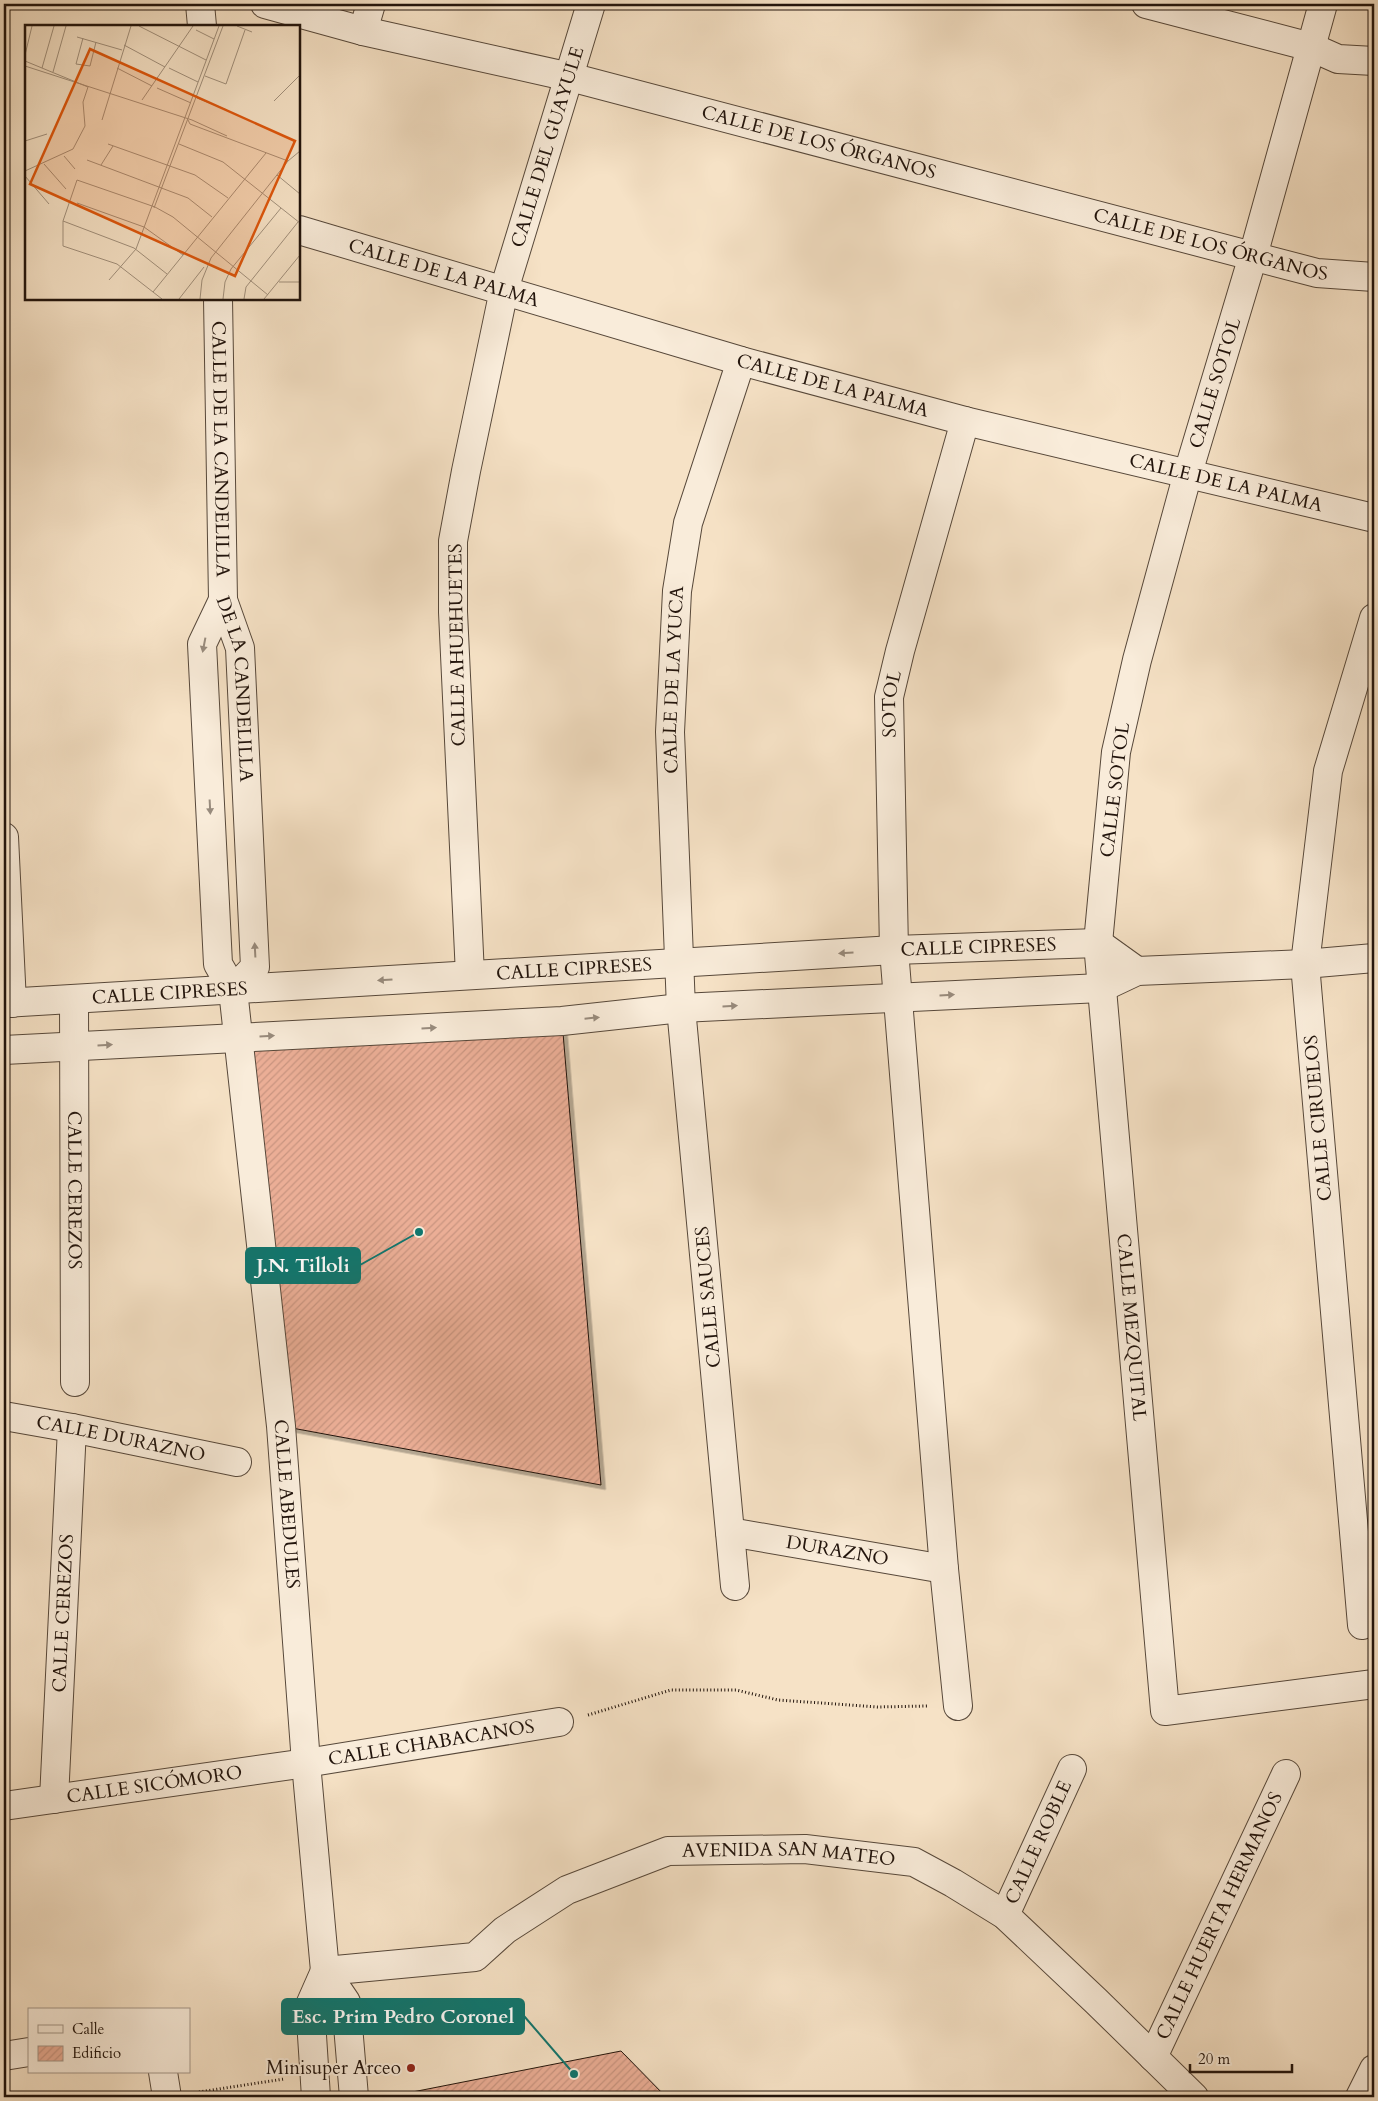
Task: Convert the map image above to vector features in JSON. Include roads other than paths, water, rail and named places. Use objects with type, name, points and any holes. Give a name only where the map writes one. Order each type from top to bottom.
[{"type":"street","points":[[200,4],[202,25]]},
{"type":"street","name":"CALLE DE LOS ÓRGANOS","points":[[265,4],[363,31],[570,76],[1317,273],[1374,277]]},
{"type":"street","points":[[363,31],[371,4]]},
{"type":"street","name":"CALLE DEL GUAYULE","points":[[504,290],[591,4]]},
{"type":"street","points":[[1146,4],[1311,47],[1338,59],[1374,61]]},
{"type":"street","name":"CALLE SOTOL","points":[[1098,943],[1116,752],[1138,660],[1188,473],[1253,256],[1323,4]]},
{"type":"street","name":"CALLE DE LA PALMA","points":[[300,230],[741,361],[965,421],[1374,518]]},
{"type":"street","points":[[1317,273],[1374,288]]},
{"type":"street","name":"CALLE AHUEHUETES","points":[[470,975],[453,612],[453,541],[504,290]]},
{"type":"street","name":"CALLE DE LA CANDELILLA","points":[[218,300],[223,600]]},
{"type":"street","name":"CALLE DE LA YUCA","points":[[681,1008],[670,732],[677,591],[688,523],[741,361]]},
{"type":"street","name":"SOTOL","points":[[898,998],[894,950],[889,697],[900,651],[965,421]]},
{"type":"street","name":"DE LA CANDELILLA","points":[[223,600],[202,644],[218,964],[233,990],[237,1038]]},
{"type":"street","name":"DE LA CANDELILLA","points":[[223,600],[240,648],[255,967],[233,990]]},
{"type":"street","name":"CALLE CIRUELOS","points":[[1362,1625],[1305,964],[1328,771],[1374,618]]},
{"type":"street","points":[[4,837],[8,1003]]},
{"type":"street","points":[[1098,943],[1137,971]]},
{"type":"street","name":"CALLE CIPRESES","points":[[8,1003],[894,950],[1098,943]]},
{"type":"street","name":"CALLE MEZQUITAL","points":[[1098,943],[1165,1711],[1374,1684]]},
{"type":"street","points":[[4,1050],[562,1021],[681,1008],[1101,988],[1137,971],[1305,964],[1374,958]]},
{"type":"street","points":[[898,998],[944,1569],[958,1706]]},
{"type":"street","name":"CALLE CEREZOS","points":[[74,1000],[74,1382]]},
{"type":"street","name":"CALLE SAUCES","points":[[681,1008],[735,1586]]},
{"type":"street","name":"CALLE ABEDULES","points":[[237,1038],[281,1426],[306,1763],[325,1971]]},
{"type":"street","name":"CALLE DURAZNO","points":[[4,1416],[237,1462]]},
{"type":"street","name":"CALLE CEREZOS","points":[[54,1799],[72,1428]]},
{"type":"street","name":"DURAZNO","points":[[730,1532],[944,1569]]},
{"type":"street","name":"CALLE CHABACANOS","points":[[306,1763],[558,1722]]},
{"type":"street","name":"CALLE SICÓMORO","points":[[4,1806],[306,1763]]},
{"type":"street","name":"CALLE ROBLE","points":[[1005,1915],[1072,1769]]},
{"type":"street","name":"CALLE HUERTA HERMANOS","points":[[1153,2057],[1286,1774]]},
{"type":"street","name":"AVENIDA SAN MATEO","points":[[325,1971],[475,1957],[505,1930],[567,1890],[668,1851],[805,1849],[914,1862],[1005,1915],[1194,2097]]},
{"type":"street","points":[[315,2086],[310,2005],[325,1971]]},
{"type":"street","points":[[325,1971],[346,2002],[354,2097]]},
{"type":"street","points":[[4,2056],[28,2052]]},
{"type":"street","points":[[1360,2097],[1374,2069]]},
{"type":"street","points":[[163,2074],[167,2097]]},
{"type":"place","name":"J.N. Tilloli","points":[[419,1232]]},
{"type":"place","name":"Minisuper Arceo","points":[[411,2068]]},
{"type":"place","name":"Esc. Prim Pedro Coronel","points":[[574,2074]]}]
